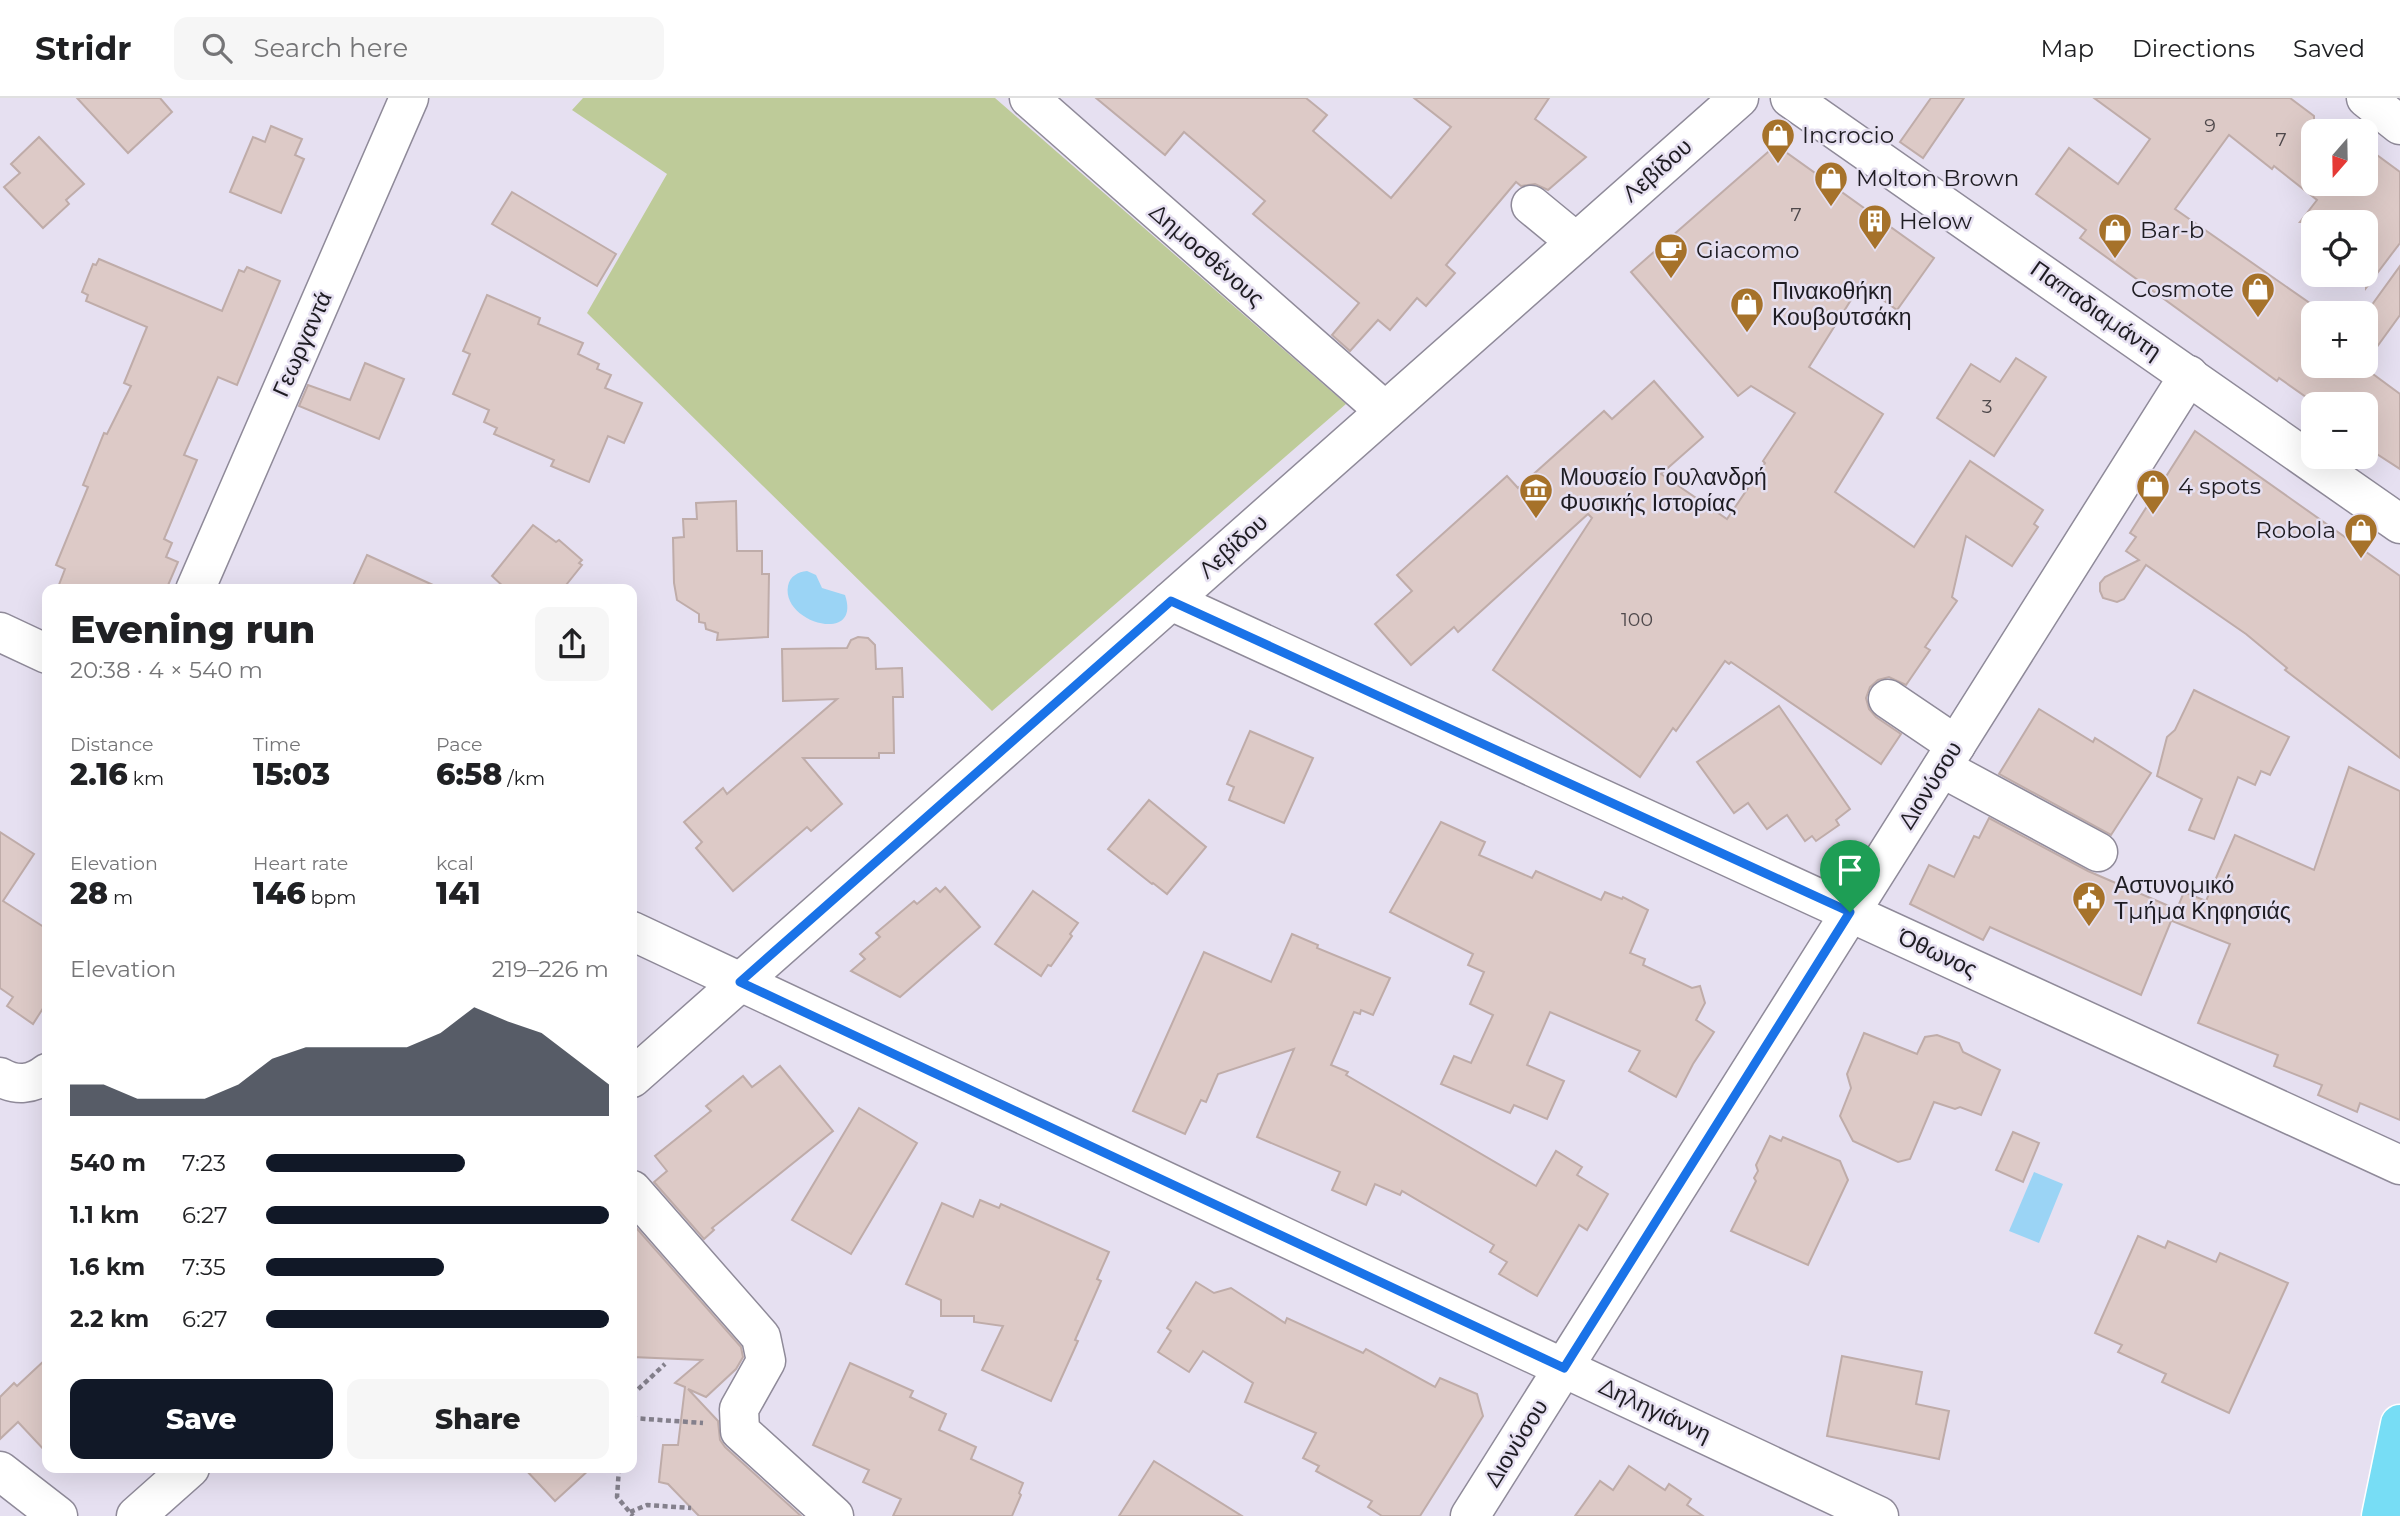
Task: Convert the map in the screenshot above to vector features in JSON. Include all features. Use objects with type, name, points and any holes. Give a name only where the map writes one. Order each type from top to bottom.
[{"type":"main road","points":[[2381,1516],[2400,1424]]},
{"type":"street","name":"Γεωργαντά","points":[[198,584],[409,98]]},
{"type":"street","name":"Δημοσθένους","points":[[1029,98],[1385,411]]},
{"type":"street","name":"Λεβίδου","points":[[637,1074],[1739,98]]},
{"type":"street","name":"Παπαδιαμάντη","points":[[1790,98],[2400,524]]},
{"type":"street","points":[[2366,98],[2400,125]]},
{"type":"street","points":[[1531,205],[1576,242]]},
{"type":"street","name":"Διονύσου","points":[[1471,1516],[2189,375]]},
{"type":"street","name":"Όθωνος","points":[[1171,601],[2400,1165]]},
{"type":"street","points":[[0,632],[42,652]]},
{"type":"street","points":[[1888,699],[1949,756],[2098,852]]},
{"type":"street","name":"Δηληγιάννη","points":[[637,933],[1879,1516]]},
{"type":"street","points":[[0,1077],[11,1083],[26,1083],[42,1075]]},
{"type":"street","points":[[637,1197],[761,1338],[766,1361],[739,1409],[740,1431],[834,1516]]},
{"type":"street","points":[[0,1471],[58,1516]]},
{"type":"street","points":[[136,1516],[184,1473]]},
{"type":"path","points":[[637,1390],[665,1364]]},
{"type":"path","points":[[637,1418],[739,1425]]},
{"type":"path","points":[[619,1473],[617,1497],[632,1514],[647,1505],[691,1508]]},
{"type":"green space","points":[[583,98],[995,98],[1346,404],[992,711],[587,313],[667,174],[572,110]]},
{"type":"water","points":[[807,571],[816,575],[822,588],[845,595],[847,610],[842,620],[833,624],[820,623],[796,610],[789,599],[788,586],[795,575]]},
{"type":"water","points":[[2034,1172],[2063,1184],[2039,1243],[2009,1231]]},
{"type":"building","points":[[77,98],[160,98],[172,112],[128,153]]},
{"type":"building","points":[[1096,98],[1306,98],[1327,115],[1313,131],[1391,198],[1451,127],[1414,98],[1549,98],[1535,119],[1586,157],[1548,190],[1535,184],[1521,186],[1516,182],[1446,265],[1455,273],[1426,306],[1417,298],[1390,330],[1378,320],[1350,351],[1332,335],[1359,303],[1253,214],[1265,201],[1184,132],[1165,155]]},
{"type":"building","points":[[1931,98],[1964,98],[1923,158],[1900,142]]},
{"type":"building","points":[[2094,98],[2290,98],[2314,116],[2314,119],[2301,119],[2301,187],[2274,166],[2272,169],[2229,135],[2175,209],[2307,301],[2301,301],[2301,378],[2378,378],[2400,394],[2400,469],[2378,455],[2378,392],[2301,393],[2279,378],[2277,381],[2080,238],[2086,230],[2036,194],[2069,148],[2118,184],[2150,139]]},
{"type":"building","points":[[271,126],[302,139],[295,155],[304,159],[281,213],[230,192],[253,137],[265,142]]},
{"type":"building","points":[[39,137],[84,184],[66,200],[69,204],[43,228],[4,187],[20,173],[11,164]]},
{"type":"building","points":[[1776,145],[1934,258],[1897,310],[1861,284],[1809,367],[1883,414],[1835,492],[1914,547],[1970,461],[2043,510],[2034,524],[2038,527],[2012,566],[1966,536],[1952,597],[1957,601],[1925,647],[1930,650],[1906,685],[1889,677],[1878,680],[1870,687],[1866,698],[1869,709],[1901,734],[1881,764],[1731,662],[1729,664],[1725,661],[1676,731],[1673,728],[1640,777],[1493,670],[1592,518],[1588,514],[1458,632],[1454,627],[1411,665],[1375,624],[1412,591],[1397,575],[1507,476],[1518,488],[1604,411],[1612,419],[1654,381],[1703,437],[1661,474],[1727,519],[1795,413],[1751,386],[1738,396],[1631,272]]},
{"type":"building","points":[[2378,156],[2400,172],[2400,243],[2378,272],[2378,210],[2309,210],[2317,200],[2312,196],[2378,196]]},
{"type":"building","points":[[512,192],[616,254],[597,286],[492,224]]},
{"type":"building","points":[[99,259],[222,311],[239,270],[244,272],[247,267],[280,281],[237,385],[218,377],[184,455],[197,460],[164,539],[172,543],[166,557],[178,562],[169,584],[59,584],[65,569],[56,565],[88,487],[83,485],[104,433],[107,434],[131,386],[124,383],[147,327],[86,301],[88,295],[82,292],[93,264],[96,265]]},
{"type":"building","points":[[2400,266],[2400,315],[2378,345],[2378,301],[2375,301]]},
{"type":"building","points":[[487,295],[540,318],[538,324],[583,343],[578,354],[599,364],[597,369],[611,375],[605,388],[642,403],[624,443],[608,436],[589,482],[551,466],[554,460],[494,434],[497,428],[484,422],[489,410],[453,394],[470,354],[463,351]]},
{"type":"building","points":[[2016,358],[2046,377],[1994,456],[1937,418],[1971,364],[2000,382]]},
{"type":"building","points":[[365,363],[404,379],[379,439],[299,406],[308,385],[350,400]]},
{"type":"building","points":[[2195,431],[2400,576],[2400,758],[2285,670],[2287,668],[2246,634],[2146,565],[2124,599],[2117,602],[2103,598],[2100,583],[2105,577],[2139,560],[2126,551],[2136,537],[2130,533]]},
{"type":"building","points":[[736,501],[737,551],[762,551],[762,574],[769,574],[768,637],[717,640],[718,633],[706,629],[705,623],[699,622],[699,614],[677,600],[673,538],[684,537],[683,519],[697,519],[696,503]]},
{"type":"building","points":[[533,525],[556,542],[559,540],[582,560],[579,563],[582,565],[567,584],[501,584],[492,576]]},
{"type":"building","points":[[367,555],[431,584],[354,584]]},
{"type":"building","points":[[858,637],[868,638],[875,645],[876,669],[902,668],[903,697],[893,697],[894,753],[879,753],[879,758],[803,758],[842,804],[811,831],[807,827],[733,891],[696,848],[702,842],[684,822],[723,788],[727,794],[837,699],[783,701],[782,649],[847,648],[851,640]]},
{"type":"building","points":[[2194,690],[2289,737],[2270,775],[2261,771],[2255,785],[2238,777],[2214,839],[2189,830],[2202,799],[2157,776],[2167,737],[2175,730]]},
{"type":"building","points":[[1779,706],[1850,809],[1836,820],[1839,825],[1816,841],[1812,836],[1805,841],[1787,815],[1767,829],[1748,803],[1734,813],[1697,762]]},
{"type":"building","points":[[2039,709],[2093,742],[2095,738],[2151,773],[2111,835],[1999,774]]},
{"type":"building","points":[[1250,731],[1313,758],[1284,823],[1229,800],[1234,787],[1227,784]]},
{"type":"building","points":[[2349,767],[2400,791],[2400,1120],[2360,1103],[2357,1112],[2318,1095],[2322,1085],[2274,1066],[2278,1055],[2198,1023],[2230,944],[2172,921],[2184,892],[2206,901],[2235,835],[2314,870]]},
{"type":"building","points":[[1149,800],[1206,847],[1167,894],[1108,849]]},
{"type":"building","points":[[1989,818],[2088,871],[2176,909],[2141,995],[1990,927],[1983,940],[1910,904],[1929,865],[1954,877],[1974,836],[1979,838]]},
{"type":"building","points":[[1441,822],[1485,842],[1479,855],[1532,878],[1536,871],[1601,900],[1605,892],[1622,899],[1623,897],[1648,910],[1630,953],[1645,959],[1643,965],[1692,988],[1700,986],[1705,1003],[1696,1020],[1714,1032],[1676,1097],[1629,1071],[1640,1051],[1550,1012],[1527,1065],[1564,1081],[1547,1119],[1514,1105],[1510,1113],[1441,1084],[1454,1056],[1471,1063],[1493,1015],[1470,1004],[1484,972],[1468,965],[1473,954],[1390,912]]},
{"type":"building","points":[[0,832],[34,854],[3,901],[42,926],[42,1010],[33,1024],[7,1006],[13,997],[0,988]]},
{"type":"building","points":[[945,887],[980,927],[900,997],[851,971],[865,959],[860,954],[880,937],[876,933],[914,901],[917,904],[936,888],[940,892]]},
{"type":"building","points":[[1033,891],[1078,923],[1070,934],[1072,936],[1041,976],[995,944]]},
{"type":"building","points":[[1292,934],[1318,945],[1317,948],[1390,978],[1373,1015],[1361,1010],[1360,1014],[1354,1012],[1331,1065],[1348,1072],[1346,1075],[1536,1186],[1556,1151],[1582,1167],[1577,1175],[1608,1194],[1587,1230],[1579,1225],[1537,1296],[1499,1274],[1507,1262],[1490,1252],[1494,1245],[1402,1191],[1400,1195],[1375,1184],[1366,1205],[1332,1190],[1340,1172],[1257,1137],[1294,1049],[1218,1074],[1206,1102],[1201,1100],[1185,1134],[1133,1111],[1204,952],[1271,982]]},
{"type":"building","points":[[1864,1033],[1917,1054],[1925,1037],[1937,1035],[1959,1043],[1963,1052],[2000,1070],[1981,1115],[1960,1107],[1955,1109],[1934,1102],[1910,1159],[1898,1162],[1853,1141],[1840,1116],[1851,1088],[1847,1074]]},
{"type":"building","points":[[780,1066],[833,1131],[712,1228],[714,1230],[704,1239],[654,1182],[667,1171],[655,1156],[711,1111],[706,1106],[743,1076],[752,1087]]},
{"type":"building","points":[[859,1108],[917,1143],[851,1254],[792,1220]]},
{"type":"building","points":[[2013,1132],[2039,1143],[2023,1182],[1996,1170]]},
{"type":"building","points":[[1770,1136],[1781,1141],[1783,1137],[1840,1161],[1848,1180],[1808,1265],[1731,1231],[1756,1181],[1756,1165]]},
{"type":"building","points":[[980,1200],[999,1208],[1001,1204],[1109,1252],[1097,1279],[1101,1281],[1075,1340],[1078,1341],[1051,1401],[982,1370],[1003,1326],[974,1322],[974,1316],[941,1316],[941,1300],[906,1284],[942,1203],[973,1217]]},
{"type":"building","points":[[637,1229],[741,1347],[743,1357],[736,1369],[706,1397],[688,1389],[718,1421],[720,1440],[725,1447],[801,1516],[699,1516],[668,1484],[659,1482],[663,1445],[678,1445],[685,1387],[675,1383],[702,1360],[637,1357]]},
{"type":"building","points":[[2138,1236],[2165,1248],[2168,1241],[2216,1262],[2220,1253],[2288,1283],[2229,1413],[2162,1382],[2166,1374],[2118,1352],[2122,1345],[2095,1333]]},
{"type":"building","points":[[1196,1282],[1214,1293],[1231,1288],[1285,1323],[1287,1318],[1363,1353],[1366,1349],[1435,1387],[1440,1378],[1477,1394],[1483,1416],[1420,1516],[1382,1516],[1368,1507],[1372,1501],[1316,1471],[1319,1466],[1303,1458],[1316,1433],[1245,1402],[1253,1383],[1203,1351],[1189,1372],[1158,1352],[1171,1331],[1167,1328]]},
{"type":"building","points":[[1842,1356],[1922,1372],[1916,1404],[1949,1411],[1939,1459],[1827,1436]]},
{"type":"building","points":[[42,1363],[42,1448],[18,1422],[0,1439],[0,1397],[14,1383],[17,1386]]},
{"type":"building","points":[[850,1363],[913,1391],[910,1397],[946,1414],[939,1430],[976,1447],[971,1459],[1023,1483],[1012,1516],[893,1516],[901,1499],[863,1482],[869,1470],[813,1445]]},
{"type":"building","points":[[1154,1461],[1242,1516],[1119,1516]]},
{"type":"building","points":[[1629,1466],[1665,1490],[1669,1484],[1691,1499],[1687,1505],[1703,1516],[1575,1516],[1600,1481],[1613,1490]]},
{"type":"building","points":[[529,1473],[586,1473],[555,1501]]},
{"type":"place","name":"Incrocio","points":[[1778,165]]},
{"type":"place","name":"Molton Brown","points":[[1831,208]]},
{"type":"place","name":"Helow","points":[[1875,251]]},
{"type":"place","name":"Bar-b","points":[[2115,260]]},
{"type":"place","name":"Giacomo","points":[[1671,280]]},
{"type":"place","name":"Cosmote","points":[[2258,319]]},
{"type":"place","name":"Πινακοθήκη Κουβουτσάκη","points":[[1747,334]]},
{"type":"place","name":"4 spots","points":[[2153,516]]},
{"type":"place","name":"Μουσείο Γουλανδρή Φυσικής Ιστορίας","points":[[1536,520]]},
{"type":"place","name":"Robola","points":[[2361,560]]},
{"type":"place","name":"Αστυνομικό Τμήμα Κηφησιάς","points":[[2089,928]]},
{"type":"route","points":[[1171,601],[1850,912],[1564,1368],[740,982],[1171,601]]}]
